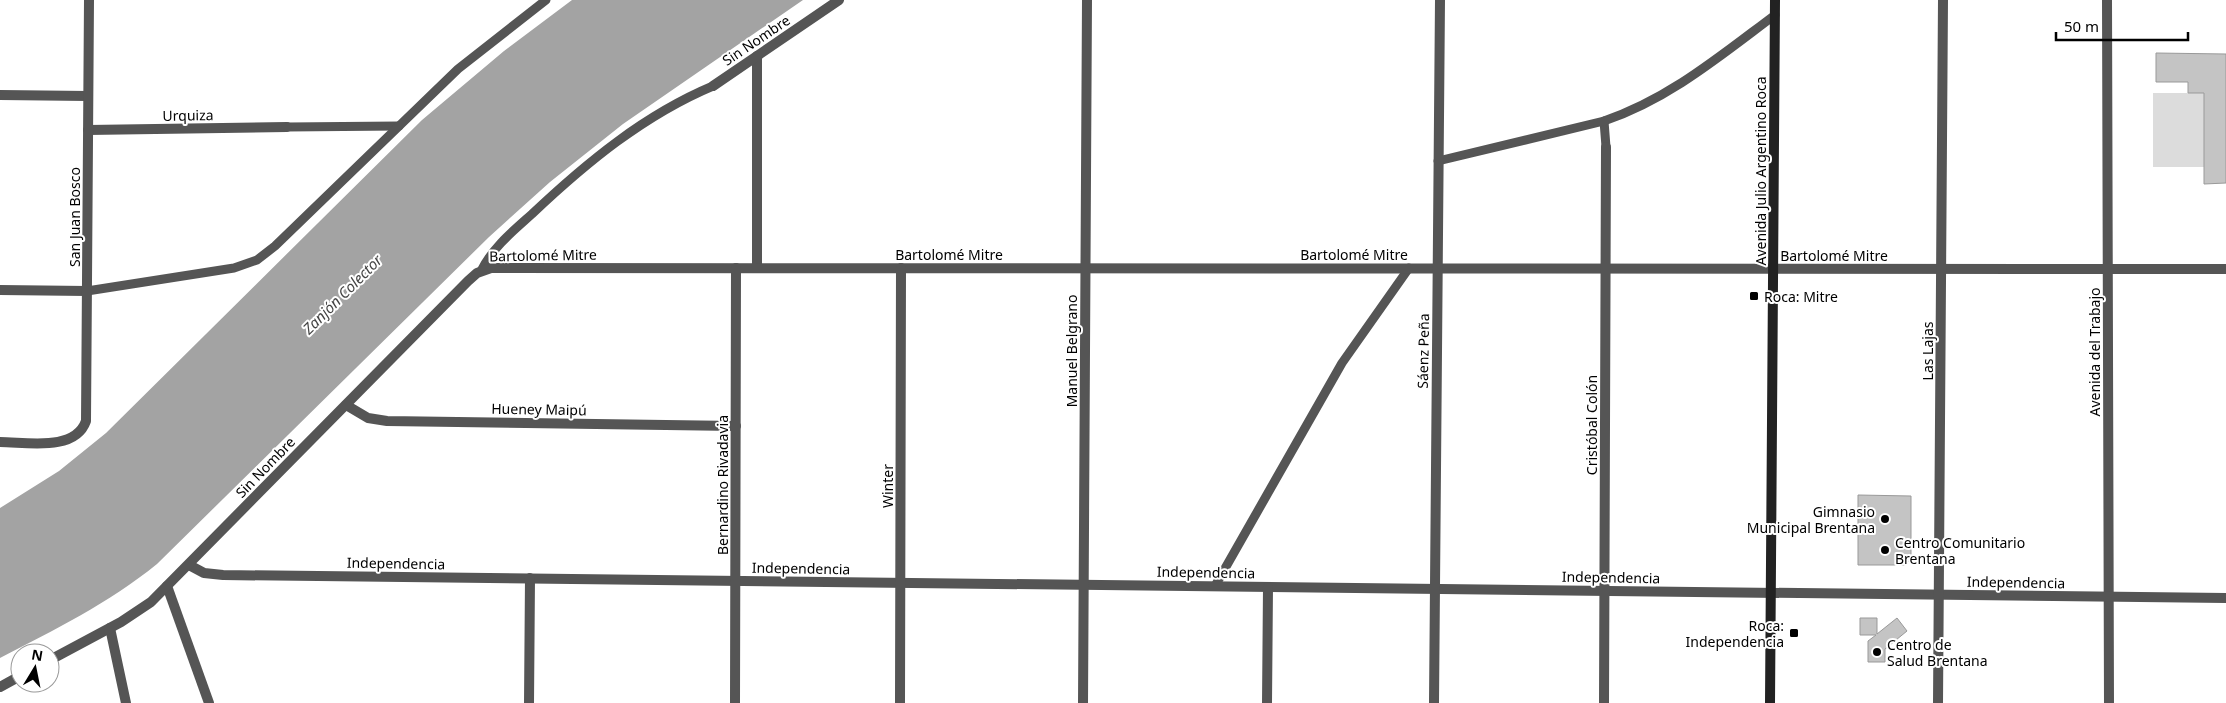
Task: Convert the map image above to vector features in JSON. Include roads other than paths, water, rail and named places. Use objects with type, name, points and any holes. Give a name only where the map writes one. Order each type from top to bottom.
[{"type":"main road","name":"Avenida Julio Argentino Roca","points":[[1770,703],[1775,0]]},
{"type":"street","name":"San Juan Bosco","points":[[0,442],[60,441],[80,433],[87,415],[89,0]]},
{"type":"street","name":"Sin Nombre","points":[[713,86],[839,0]]},
{"type":"street","name":"Manuel Belgrano","points":[[1083,703],[1087,0]]},
{"type":"street","name":"Sáenz Peña","points":[[1434,703],[1440,0]]},
{"type":"street","name":"Las Lajas","points":[[1938,703],[1943,0]]},
{"type":"street","name":"Avenida del Trabajo","points":[[2107,0],[2109,703]]},
{"type":"street","points":[[757,56],[757,268]]},
{"type":"street","points":[[0,95],[88,96]]},
{"type":"street","name":"Urquiza","points":[[88,130],[287,127]]},
{"type":"street","name":"Cristóbal Colón","points":[[1604,703],[1606,147]]},
{"type":"street","name":"Bartolomé Mitre","points":[[481,271],[497,268],[2226,269]]},
{"type":"street","name":"Bernardino Rivadavia","points":[[735,703],[736,268]]},
{"type":"street","name":"Winter","points":[[900,703],[901,268]]},
{"type":"street","name":"Sin Nombre","points":[[60,655],[142,609],[188,565],[468,281],[481,271]]},
{"type":"street","points":[[0,290],[87,291]]},
{"type":"street","name":"Hueney Maipú","points":[[346,404],[368,418],[387,421],[736,426]]},
{"type":"street","name":"Independencia","points":[[188,565],[204,573],[223,575],[2226,598]]},
{"type":"street","points":[[529,703],[530,578]]},
{"type":"street","points":[[167,586],[209,703]]},
{"type":"street","points":[[1267,703],[1268,587]]},
{"type":"street","points":[[110,628],[126,703]]},
{"type":"lane","points":[[87,291],[234,268],[257,260],[275,246],[476,53],[546,0]]},
{"type":"lane","points":[[1438,161],[1604,121],[1627,113],[1670,92],[1775,15]]},
{"type":"lane","points":[[481,271],[498,245],[598,155],[661,111],[713,86]]},
{"type":"lane","points":[[1604,121],[1606,147]]},
{"type":"lane","points":[[287,127],[399,126]]},
{"type":"lane","points":[[1215,586],[1337,371],[1409,268]]},
{"type":"water","name":"Zanjón Colector","points":[[572,0],[803,0],[623,124],[550,182],[489,237],[157,564],[120,591],[61,626],[29,643],[10,643],[10,653],[0,658],[0,508],[59,471],[106,433],[422,120],[504,51]]},
{"type":"place","name":"Roca: Mitre","points":[[1754,296]]},
{"type":"place","name":"Gimnasio Municipal Brentana","points":[[1885,519]]},
{"type":"place","name":"Centro Comunitario Brentana","points":[[1885,550]]},
{"type":"place","name":"Roca: Independencia","points":[[1794,633]]},
{"type":"place","name":"Centro de Salud Brentana","points":[[1877,652]]}]
